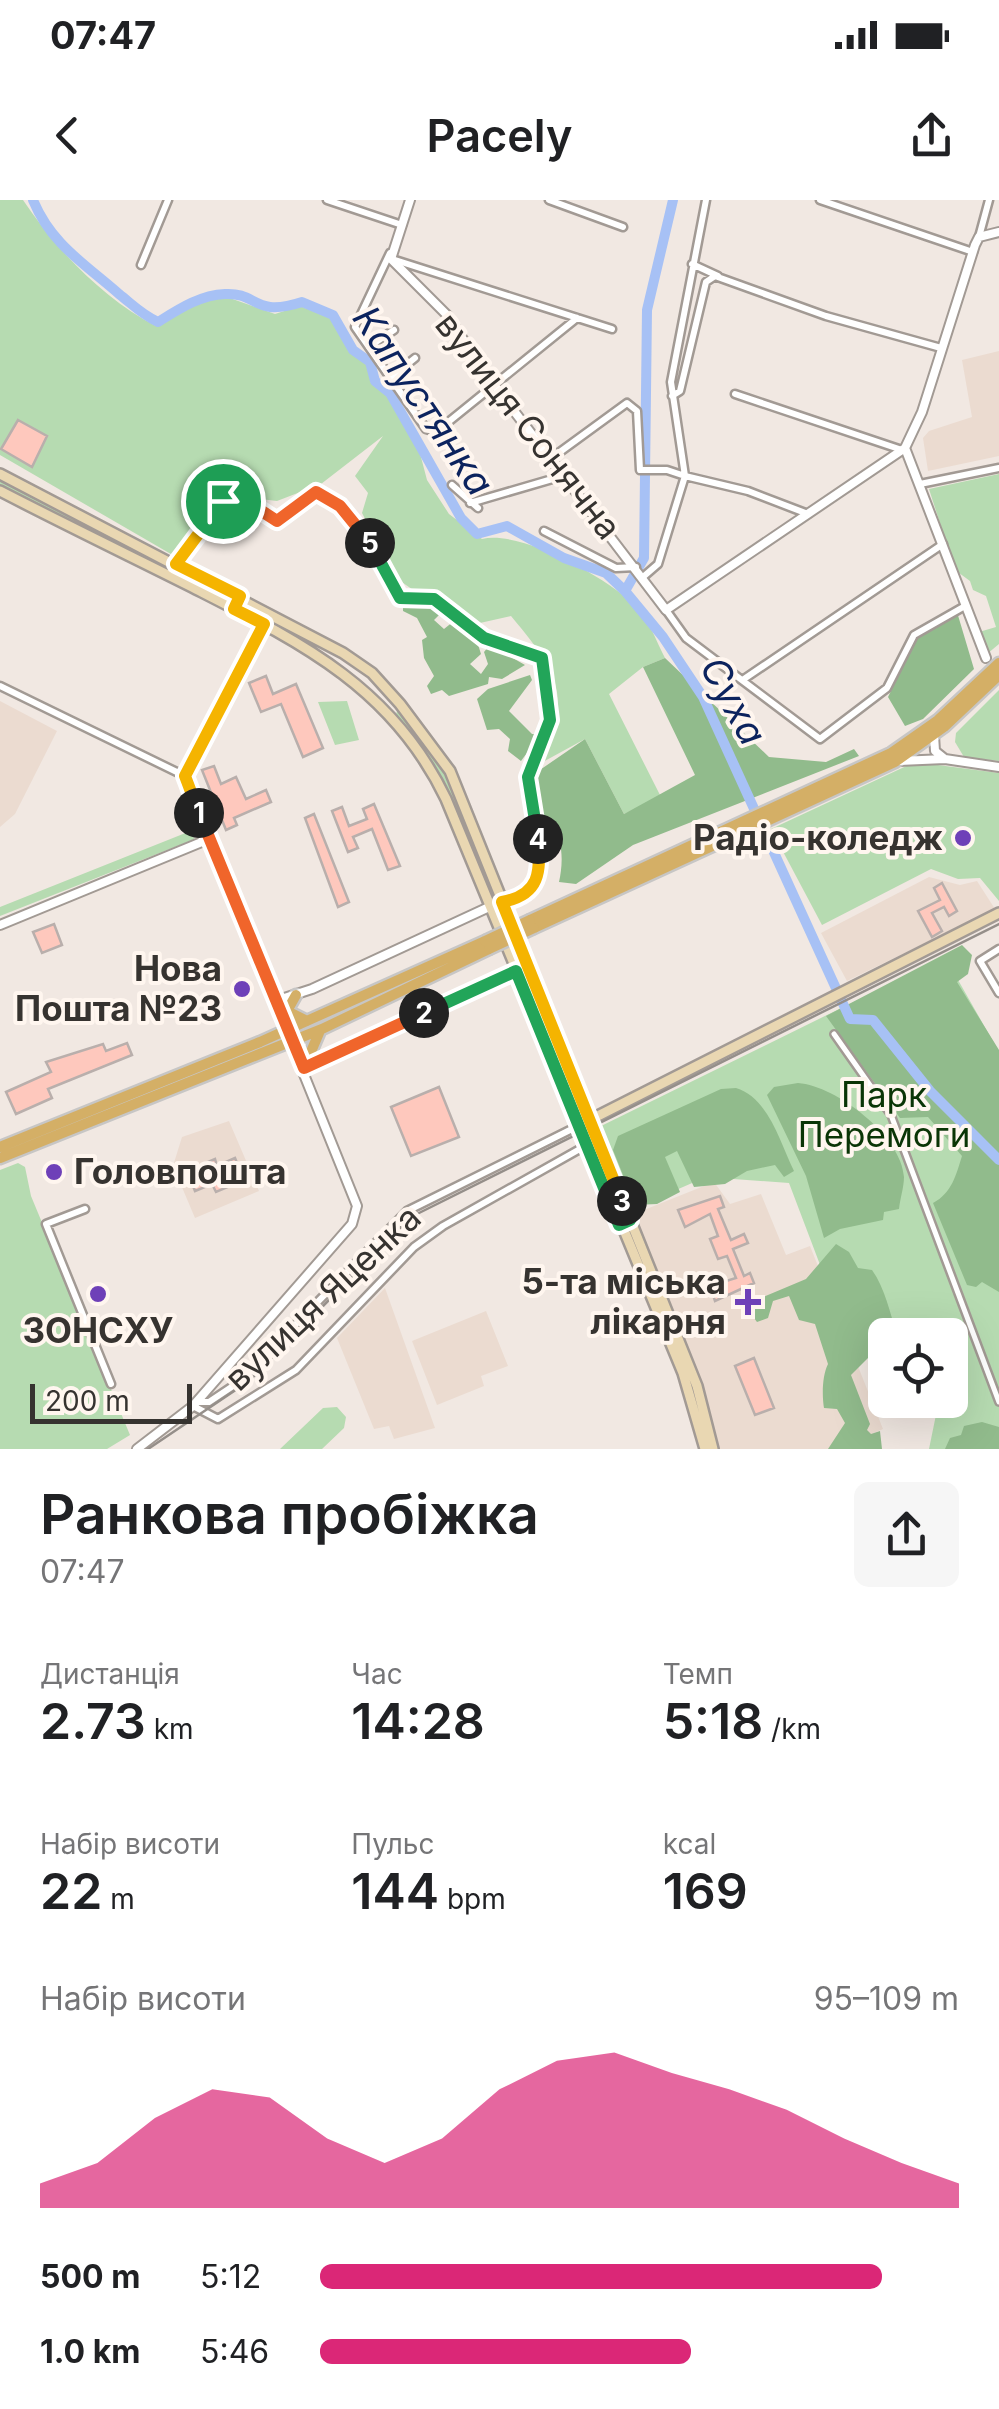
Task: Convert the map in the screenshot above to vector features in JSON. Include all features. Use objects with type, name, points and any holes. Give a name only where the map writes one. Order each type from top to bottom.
[{"type":"main road","points":[[0,474],[343,653],[372,674],[400,704],[450,771],[590,1120],[624,1223],[683,1374],[705,1449]]},
{"type":"main road","points":[[0,491],[324,656],[388,714],[430,766],[578,1126],[697,1386],[713,1449]]},
{"type":"main road","points":[[234,609],[240,596]]},
{"type":"main road","points":[[893,757],[999,661]]},
{"type":"main road","points":[[0,1158],[20,1144],[290,1036],[322,1029],[487,945],[893,757],[934,735],[999,675]]},
{"type":"main road","points":[[388,714],[400,704]]},
{"type":"main road","name":"вулиця Яценка","points":[[578,1126],[999,914]]},
{"type":"main road","points":[[290,1036],[308,1021],[487,945]]},
{"type":"main road","points":[[296,995],[287,1011],[308,1021]]},
{"type":"main road","points":[[304,1068],[310,1044],[322,1029]]},
{"type":"main road","points":[[543,1040],[554,1034]]},
{"type":"main road","points":[[0,1147],[20,1144]]},
{"type":"street","points":[[140,265],[168,200]]},
{"type":"street","points":[[327,200],[402,226]]},
{"type":"street","points":[[410,200],[392,252],[354,328],[415,416],[436,432],[576,318]]},
{"type":"street","points":[[549,200],[624,228]]},
{"type":"street","points":[[544,531],[616,568],[640,572],[658,564],[685,476],[672,396],[706,200]]},
{"type":"street","points":[[820,200],[973,252]]},
{"type":"street","points":[[965,606],[914,636],[888,688],[820,739],[686,638],[666,610],[903,449],[922,412],[989,200]]},
{"type":"street","points":[[979,238],[999,232]]},
{"type":"street","points":[[392,252],[612,329]]},
{"type":"street","name":"вулиця Сонячна","points":[[392,252],[448,316],[496,386],[666,610]]},
{"type":"street","points":[[692,264],[826,316],[942,348]]},
{"type":"street","points":[[672,396],[680,391],[706,282],[720,277]]},
{"type":"street","points":[[370,346],[394,330]]},
{"type":"street","points":[[390,378],[415,358]]},
{"type":"street","points":[[735,394],[903,449],[986,658],[977,684]]},
{"type":"street","points":[[553,458],[627,403],[637,411],[639,455],[647,470],[748,491],[808,514]]},
{"type":"street","points":[[920,484],[999,468]]},
{"type":"street","points":[[452,485],[474,505],[566,474]]},
{"type":"street","points":[[176,564],[223,501],[240,510],[254,506],[277,521],[316,492],[340,506],[346,518],[361,526],[400,598],[434,599],[484,638],[542,658],[550,720],[528,777],[540,875],[522,898],[489,907],[275,1001]]},
{"type":"street","points":[[744,679],[943,544]]},
{"type":"street","points":[[185,776],[264,624]]},
{"type":"street","points":[[986,658],[999,661]]},
{"type":"street","points":[[0,686],[185,776],[304,1068],[356,1215],[194,1404],[137,1449]]},
{"type":"street","points":[[934,735],[935,750],[946,758]]},
{"type":"street","points":[[893,757],[946,758],[999,767]]},
{"type":"street","points":[[0,925],[209,840]]},
{"type":"street","points":[[999,949],[980,961],[999,993]]},
{"type":"street","points":[[304,1068],[529,965]]},
{"type":"street","points":[[275,1001],[287,1011]]},
{"type":"street","points":[[834,1034],[891,1115],[999,1402]]},
{"type":"street","name":"вулиця Яценка","points":[[194,1404],[209,1402],[239,1382],[407,1211],[578,1126]]},
{"type":"street","points":[[194,1404],[218,1419],[296,1370],[414,1247],[443,1226],[588,1146]]},
{"type":"street","points":[[85,1209],[46,1224],[111,1384]]},
{"type":"shaded area","points":[[999,351],[999,456],[928,471],[923,438],[929,431],[972,417],[962,360]]},
{"type":"shaded area","points":[[0,701],[57,731],[15,814],[0,827]]},
{"type":"shaded area","points":[[929,877],[960,885],[977,881],[995,909],[847,981],[821,933]]},
{"type":"shaded area","points":[[229,1121],[259,1191],[195,1218],[173,1166],[182,1137]]},
{"type":"shaded area","name":"5-та міська лікарня","points":[[714,1182],[730,1204],[761,1194],[786,1255],[810,1246],[868,1391],[868,1418],[879,1418],[883,1429],[838,1449],[713,1449],[708,1422],[629,1216]]},
{"type":"shaded area","points":[[385,1288],[435,1428],[394,1439],[389,1426],[374,1429],[337,1338]]},
{"type":"shaded area","points":[[486,1311],[508,1366],[481,1376],[484,1386],[437,1405],[412,1341]]},
{"type":"green space","points":[[0,200],[23,200],[82,271],[118,302],[156,326],[188,307],[224,296],[275,314],[300,306],[330,318],[349,351],[367,365],[371,383],[388,396],[417,442],[427,480],[449,514],[482,539],[518,541],[583,569],[620,593],[643,616],[665,658],[643,667],[609,694],[661,797],[624,814],[585,739],[541,763],[557,719],[558,700],[549,668],[527,635],[511,616],[471,625],[436,593],[416,592],[396,578],[362,513],[368,493],[355,476],[383,436],[321,484],[277,501],[220,494],[176,557],[0,455]]},
{"type":"green space","points":[[999,474],[999,644],[987,654],[979,632],[996,627],[986,596],[973,590],[970,581],[955,570],[929,489]]},
{"type":"green space","points":[[0,478],[233,598],[232,601],[0,486]]},
{"type":"green space","points":[[403,598],[432,602],[443,611],[434,620],[444,629],[454,621],[475,635],[481,654],[470,664],[481,674],[488,664],[484,652],[490,645],[525,665],[502,679],[489,677],[488,684],[449,696],[442,690],[431,694],[427,686],[434,676],[424,658],[422,640],[427,637],[417,618],[403,611]]},
{"type":"green space","points":[[957,612],[974,669],[923,719],[905,726],[888,697],[917,638]]},
{"type":"green space","points":[[665,658],[769,757],[826,762],[854,749],[859,756],[633,845],[576,884],[559,882],[560,845],[551,825],[538,827],[534,774],[585,739],[624,814],[695,775],[643,667]]},
{"type":"green space","points":[[530,675],[532,680],[509,711],[532,734],[541,734],[521,761],[508,751],[510,739],[499,729],[487,730],[477,699],[488,689]]},
{"type":"green space","points":[[999,690],[999,761],[964,757],[955,742],[956,733]]},
{"type":"green space","points":[[347,701],[359,740],[335,745],[318,702]]},
{"type":"green space","points":[[397,711],[440,762],[497,896],[490,899],[444,784],[396,715]]},
{"type":"green space","points":[[915,762],[999,773],[999,901],[980,878],[958,879],[931,869],[822,925],[771,829]]},
{"type":"green space","points":[[188,832],[195,839],[0,916],[0,907]]},
{"type":"green space","points":[[962,945],[972,955],[968,974],[957,982],[999,1050],[999,1292],[982,1282],[976,1287],[967,1285],[933,1203],[949,1189],[962,1156],[928,1117],[900,1118],[826,1016]]},
{"type":"green space","name":"Парк Перемоги","points":[[945,957],[999,1052],[999,1449],[929,1449],[935,1418],[968,1418],[968,1318],[868,1318],[868,1342],[852,1349],[789,1183],[706,1177],[630,1210],[597,1128]]},
{"type":"green space","points":[[798,1083],[831,1093],[880,1130],[892,1146],[904,1177],[899,1209],[884,1212],[883,1220],[840,1229],[824,1238],[806,1176],[767,1095],[774,1087]]},
{"type":"green space","points":[[736,1088],[765,1111],[794,1171],[784,1177],[775,1165],[747,1171],[725,1184],[694,1187],[677,1151],[665,1157],[680,1192],[657,1204],[635,1205],[613,1150],[618,1136],[721,1089]]},
{"type":"green space","points":[[18,1163],[25,1167],[31,1196],[130,1435],[107,1449],[0,1449],[0,1170]]},
{"type":"green space","points":[[836,1244],[849,1252],[858,1268],[872,1270],[877,1277],[892,1318],[868,1318],[868,1358],[851,1375],[870,1424],[867,1430],[871,1434],[880,1431],[882,1449],[828,1449],[845,1423],[837,1409],[824,1408],[828,1364],[815,1324],[799,1320],[789,1296],[773,1301],[768,1318],[757,1322],[744,1305],[806,1279]]},
{"type":"green space","points":[[337,1407],[346,1417],[344,1428],[322,1449],[280,1449],[323,1408]]},
{"type":"green space","points":[[982,1422],[999,1427],[999,1449],[945,1449],[950,1438],[961,1435],[964,1426]]},
{"type":"building","points":[[18,420],[47,436],[32,467],[1,449]]},
{"type":"building","points":[[266,676],[273,694],[296,684],[323,748],[303,757],[281,704],[261,712],[249,683]]},
{"type":"building","points":[[214,766],[221,784],[236,777],[246,799],[266,790],[271,802],[234,818],[237,825],[226,830],[202,770]]},
{"type":"building","points":[[374,804],[400,866],[388,870],[372,829],[353,837],[358,848],[348,852],[332,811],[342,807],[349,826],[367,819],[363,809]]},
{"type":"building","points":[[314,814],[349,902],[338,907],[305,818]]},
{"type":"building","points":[[942,883],[957,911],[949,916],[944,907],[932,913],[942,931],[932,937],[918,911],[940,900],[934,888]]},
{"type":"building","points":[[54,924],[62,945],[42,953],[33,932]]},
{"type":"building","points":[[127,1043],[132,1055],[48,1089],[52,1098],[16,1114],[6,1092],[51,1072],[46,1062],[103,1044],[106,1051]]},
{"type":"building","points":[[439,1087],[459,1137],[411,1156],[391,1107]]},
{"type":"building","points":[[235,1158],[244,1180],[216,1192],[212,1184],[195,1191],[187,1171],[215,1159],[217,1166]]},
{"type":"building","points":[[720,1196],[724,1207],[718,1209],[731,1240],[744,1234],[748,1243],[733,1249],[744,1276],[750,1273],[754,1283],[715,1301],[710,1286],[736,1278],[727,1256],[718,1259],[710,1239],[718,1236],[710,1214],[685,1227],[678,1210]]},
{"type":"building","points":[[754,1358],[774,1408],[755,1415],[735,1366]]},
{"type":"waterway","name":"Капустянка","points":[[33,200],[49,229],[70,252],[158,322],[198,300],[225,294],[274,307],[302,302],[333,315],[353,350],[370,362],[375,381],[390,393],[461,518],[477,534],[507,526],[564,558],[606,573],[625,591]]},
{"type":"waterway","name":"Суха","points":[[673,200],[647,310],[644,558],[625,591],[663,637],[703,697],[850,1019],[873,1020],[930,1091],[999,1160]]},
{"type":"tram line","points":[[148,1449],[249,1381],[411,1217],[999,924]]},
{"type":"place","name":"Радіо-коледж","points":[[963,838]]},
{"type":"place","name":"Нова Пошта №23","points":[[242,989]]},
{"type":"place","name":"Головпошта","points":[[54,1172]]},
{"type":"place","name":"ЗОНСХУ","points":[[98,1294]]},
{"type":"place","name":"5-та міська лікарня","points":[[748,1302]]},
{"type":"route","points":[[316,492],[340,506],[346,518],[361,526],[400,598],[434,599],[484,638],[542,658],[546,664],[550,720],[534,752],[528,777],[540,875],[522,898],[502,902],[630,1220],[619,1225],[516,971],[304,1068],[185,776],[264,624],[234,609],[240,596],[176,564],[223,501],[240,510],[254,506],[277,521],[316,492]]}]
